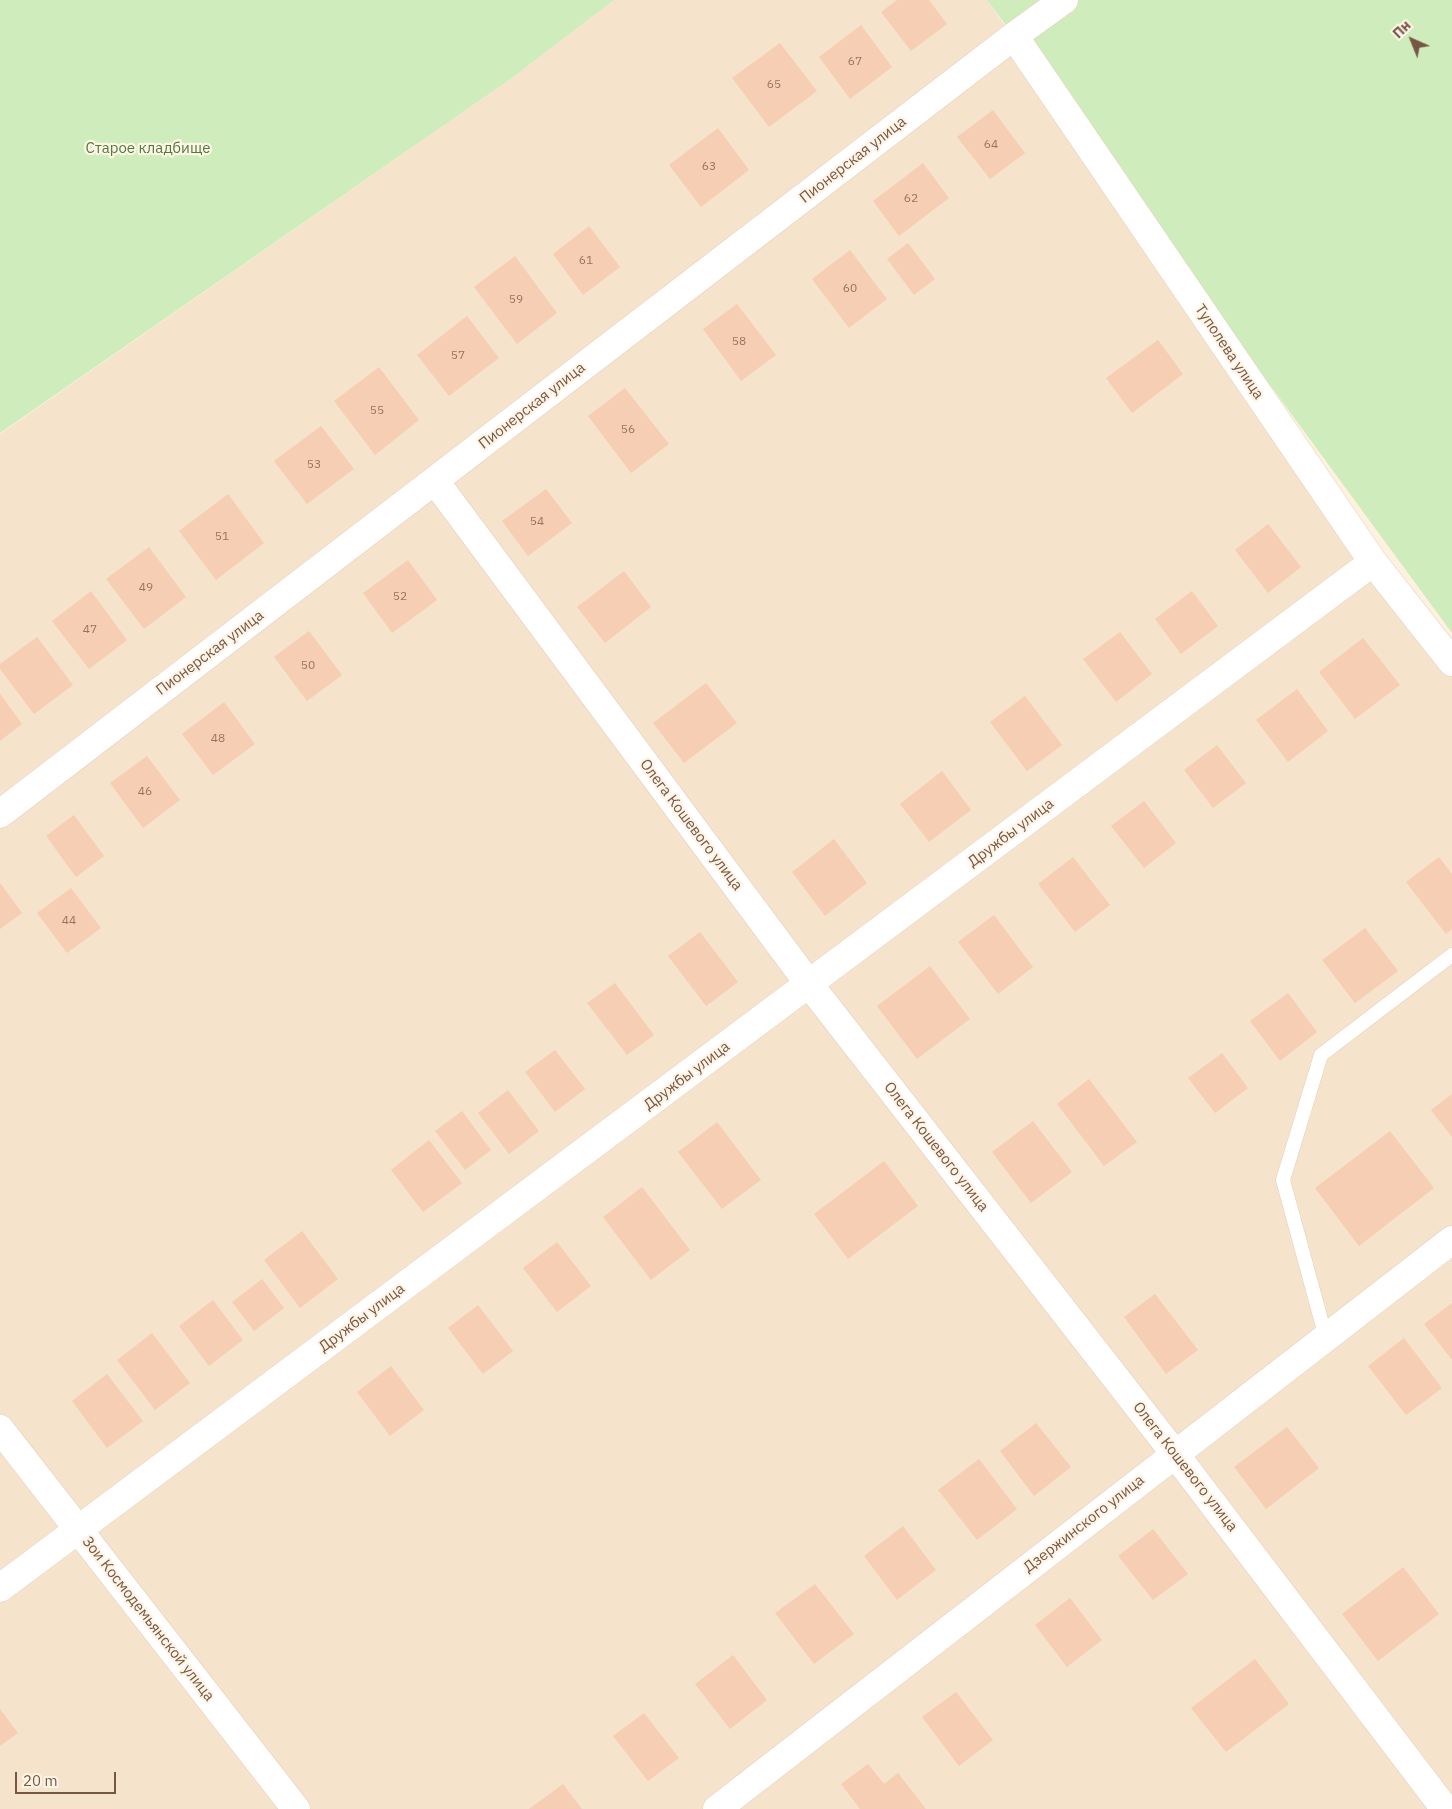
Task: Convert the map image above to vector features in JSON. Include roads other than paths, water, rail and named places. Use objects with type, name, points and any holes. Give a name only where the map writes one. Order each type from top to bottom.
[{"type":"street","name":"Пионерская улица","points":[[0,814],[1014,36],[1064,0]]},
{"type":"street","name":"Туполева улица","points":[[1014,36],[1373,562],[1452,662]]},
{"type":"street","name":"Олега Кошевого улица","points":[[435,481],[809,984],[1175,1454],[1445,1809]]},
{"type":"street","name":"Дружбы улица","points":[[0,1588],[1373,562]]},
{"type":"street","name":"Дзержинского улица","points":[[717,1809],[1452,1240]]},
{"type":"street","name":"Зои Космодемьянской улица","points":[[0,1429],[296,1809]]},
{"type":"lane","points":[[1326,1338],[1283,1180],[1321,1055],[1452,955]]},
{"type":"park label","name":"Старое кладбище","points":[[148,149]]}]
